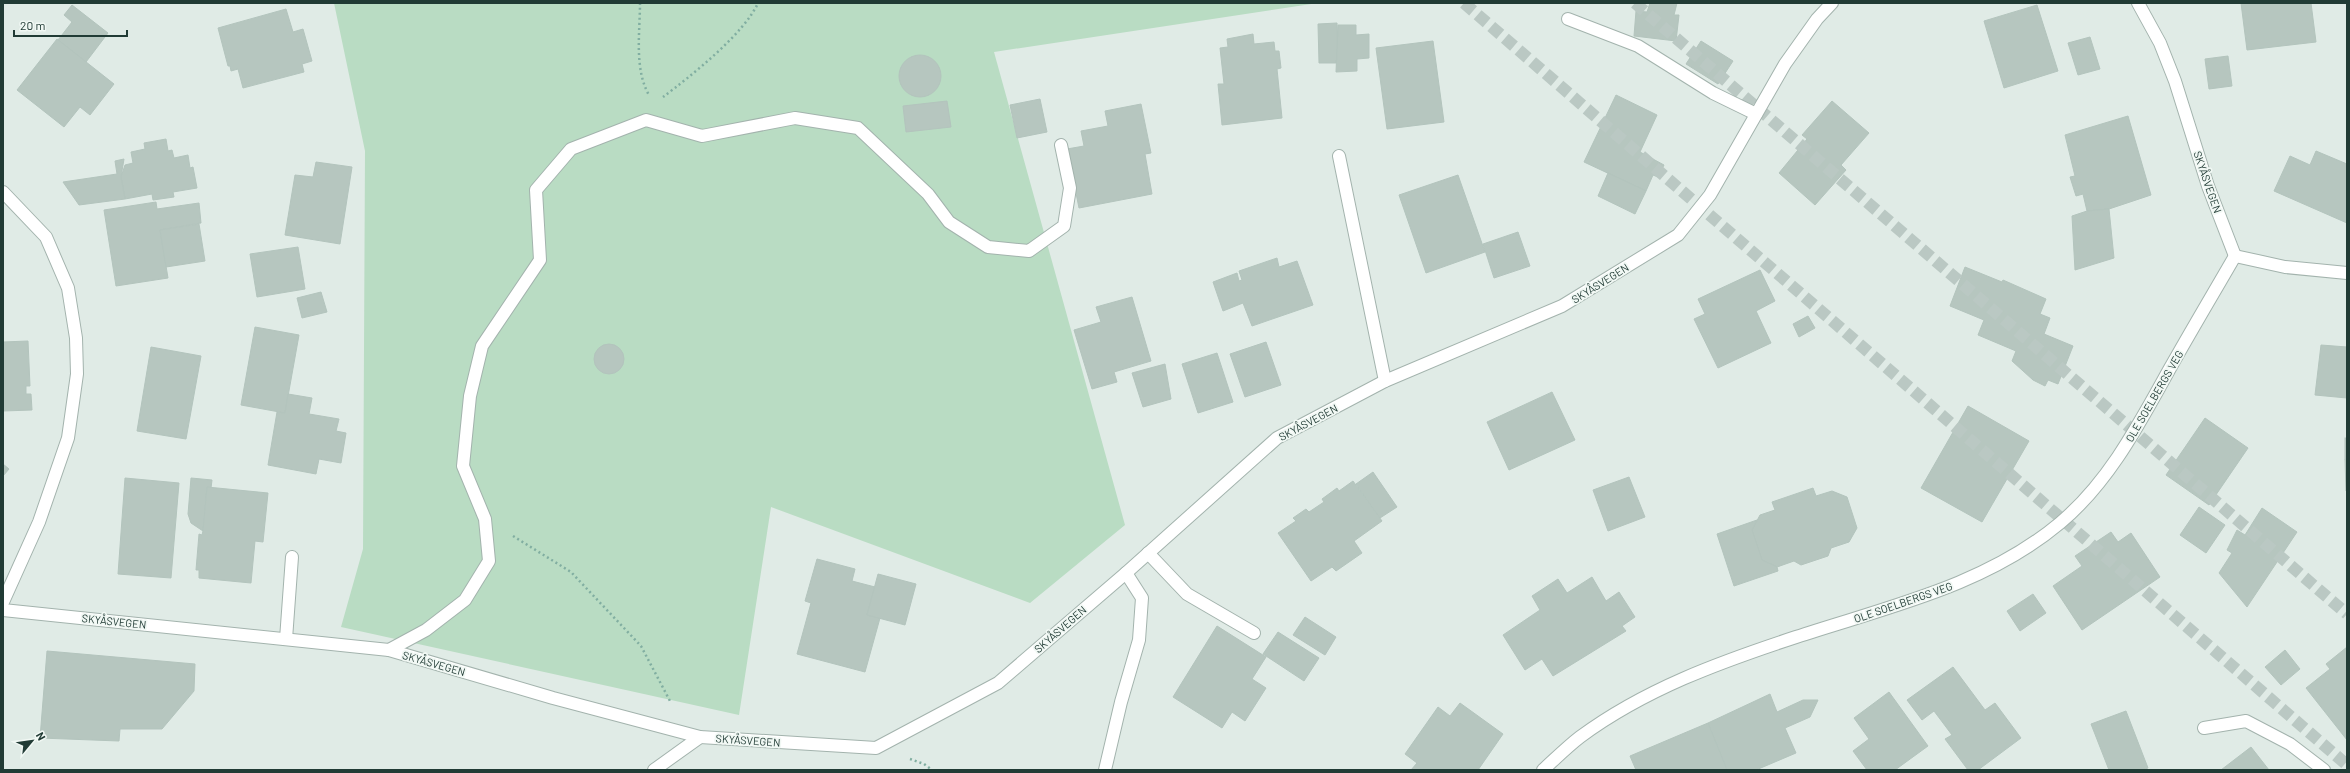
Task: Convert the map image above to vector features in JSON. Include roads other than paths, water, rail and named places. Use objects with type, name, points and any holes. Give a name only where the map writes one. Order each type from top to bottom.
[{"type":"street","name":"SKYÅSVEGEN","points":[[3,610],[389,650],[553,698],[700,736],[876,748],[998,683],[1126,573],[1277,438],[1385,381],[1562,306],[1678,234],[1710,195],[1785,64],[1817,20],[1832,3]]},
{"type":"street","name":"SKYÅSVEGEN","points":[[2138,3],[2160,43],[2175,81],[2208,186],[2235,256]]},
{"type":"street","points":[[1568,19],[1638,46],[1714,93],[1756,114]]},
{"type":"street","points":[[389,650],[426,630],[465,600],[489,561],[485,519],[463,466],[470,396],[482,346],[540,260],[536,190],[571,149],[646,120],[702,136],[795,118],[858,128],[928,194],[949,222],[988,247],[1029,251],[1064,226],[1070,188],[1061,145]]},
{"type":"street","points":[[1339,156],[1385,381]]},
{"type":"street","points":[[3,192],[46,237],[68,288],[76,338],[77,374],[68,438],[39,522],[3,602]]},
{"type":"street","points":[[2235,256],[2285,268],[2347,273]]},
{"type":"street","name":"OLE SOELBERGS VEG","points":[[1543,770],[1579,738],[1635,702],[1686,676],[1795,637],[1935,593],[2025,550],[2061,522],[2105,475],[2130,440],[2235,256]]},
{"type":"street","points":[[1148,553],[1187,594],[1254,633]]},
{"type":"street","points":[[286,639],[292,557]]},
{"type":"street","points":[[1105,770],[1121,702],[1139,640],[1142,598],[1126,573]]},
{"type":"street","points":[[2204,728],[2246,721],[2290,744],[2324,770]]},
{"type":"street","points":[[654,770],[700,736]]},
{"type":"tunnel","points":[[1464,3],[2347,765]]},
{"type":"tunnel","points":[[1635,3],[2347,614]]}]
